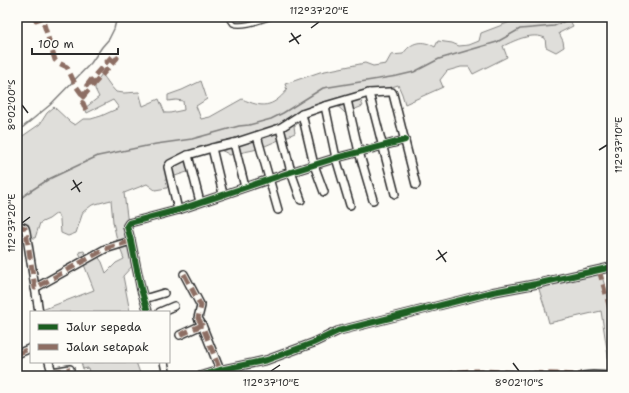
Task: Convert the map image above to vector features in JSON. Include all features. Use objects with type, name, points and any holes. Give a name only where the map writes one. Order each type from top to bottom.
[{"type":"street","points":[[178,210],[168,166],[170,164],[188,155],[280,128],[302,114],[324,106],[369,94],[392,93],[416,185]]},
{"type":"street","points":[[369,94],[395,194]]},
{"type":"street","points":[[347,100],[372,200]]},
{"type":"street","points":[[324,106],[336,158],[350,205]]},
{"type":"street","points":[[302,114],[314,165],[324,192]]},
{"type":"street","points":[[280,128],[291,172],[301,200]]},
{"type":"street","points":[[257,136],[268,180],[278,210]]},
{"type":"street","points":[[148,311],[127,226],[129,223],[178,210],[336,158],[404,140]]},
{"type":"street","points":[[234,142],[245,187]]},
{"type":"street","points":[[212,148],[223,194]]},
{"type":"street","points":[[188,155],[200,202]]},
{"type":"street","points":[[19,226],[25,228],[26,232],[39,311]]},
{"type":"street","points":[[36,288],[105,249],[131,241]]},
{"type":"street","points":[[200,376],[266,360],[313,343],[338,331],[493,292],[612,267]]},
{"type":"street","points":[[184,274],[201,306],[198,318],[220,370]]},
{"type":"street","points":[[144,299],[164,293]]},
{"type":"street","points":[[162,311],[174,306]]},
{"type":"street","points":[[180,335],[202,326]]},
{"type":"street","points":[[17,354],[30,348]]},
{"type":"street","points":[[49,363],[52,374],[70,369]]},
{"type":"street","points":[[164,363],[168,376]]},
{"type":"street","points":[[582,376],[612,376]]},
{"type":"lane","points":[[228,17],[233,24],[239,26],[272,17]]},
{"type":"shaded area","points":[[518,17],[568,17],[573,26],[559,33],[564,47],[556,52],[546,47],[545,38],[540,36],[529,36],[519,39],[503,46],[507,57],[473,74],[469,67],[461,67],[447,71],[440,80],[443,87],[405,104],[398,85],[359,97],[363,106],[345,113],[333,102],[316,111],[294,126],[295,133],[258,149],[230,155],[215,149],[202,151],[192,156],[190,171],[172,177],[167,188],[155,190],[147,184],[124,193],[134,264],[123,276],[130,311],[42,311],[94,290],[79,252],[84,251],[87,260],[97,255],[102,262],[106,273],[116,263],[124,259],[117,240],[113,222],[111,200],[92,205],[83,212],[76,233],[68,236],[61,233],[60,220],[57,213],[40,223],[35,238],[17,236],[17,140],[40,124],[47,113],[54,107],[75,125],[83,119],[91,119],[101,116],[119,108],[113,100],[87,113],[85,108],[99,97],[95,89],[95,83],[102,74],[116,92],[139,92],[143,106],[159,99],[165,113],[184,110],[183,101],[168,101],[168,95],[201,81],[207,99],[196,106],[201,119],[210,117],[242,99],[255,104],[266,105],[282,96],[287,90],[285,84],[320,72],[365,63],[373,66],[386,64],[391,55],[403,54],[413,44],[426,43],[435,47],[438,41],[452,43],[459,46],[469,45],[479,41],[481,33],[518,19]]},
{"type":"shaded area","points":[[600,269],[610,304],[612,304],[612,369],[610,369],[601,311],[549,323],[536,280]]},
{"type":"shaded area","points":[[81,363],[136,363],[141,376],[90,376],[88,368],[83,369]]},
{"type":"waterway","points":[[17,132],[50,105],[91,63],[109,39],[114,29],[117,17]]},
{"type":"waterway","points":[[17,201],[49,179],[98,156],[156,144],[192,139],[271,119],[323,88],[414,72],[439,59],[497,42],[520,29],[554,26],[574,17]]},
{"type":"marked path","points":[[35,17],[36,20],[42,18],[55,60],[67,67],[81,93],[113,55],[117,58],[81,99],[80,101],[83,103],[87,113]]},
{"type":"marked path","points":[[17,225],[25,228],[35,288],[105,249],[131,241]]},
{"type":"marked path","points":[[599,270],[609,305],[612,322]]},
{"type":"marked path","points":[[184,274],[201,306],[198,318],[202,325]]},
{"type":"marked path","points":[[180,335],[202,325],[220,370]]},
{"type":"marked path","points":[[17,354],[30,348]]},
{"type":"marked path","points":[[52,372],[70,369]]},
{"type":"marked path","points":[[444,376],[457,372],[472,371],[582,375]]},
{"type":"cycle path","points":[[148,311],[141,289],[127,226],[129,223],[178,210],[336,158],[405,140]]},
{"type":"cycle path","points":[[200,376],[267,360],[313,343],[338,331],[493,292],[612,267]]}]
